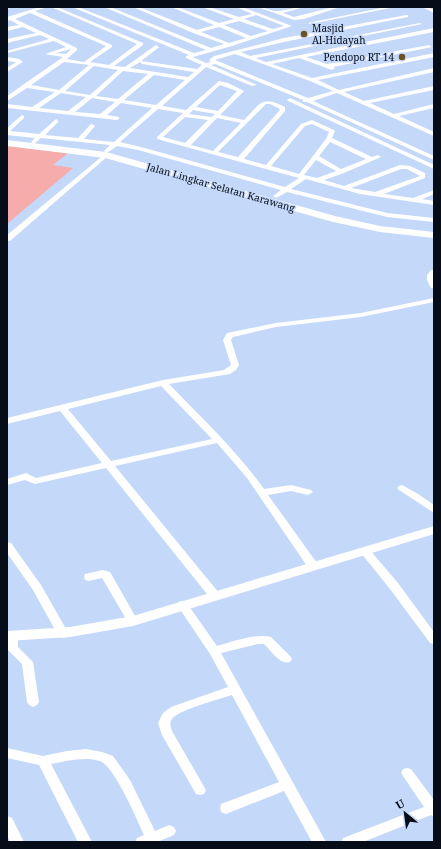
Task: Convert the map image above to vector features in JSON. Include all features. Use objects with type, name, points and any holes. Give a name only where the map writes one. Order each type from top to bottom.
[{"type":"main road","name":"Jalan Lingkar Selatan Karawang","points":[[7,139],[37,139],[237,188],[276,196],[338,214],[383,224],[434,229]]},
{"type":"main road","name":"Jalan Lingkar Selatan Karawang","points":[[7,143],[102,154]]},
{"type":"main road","name":"Jalan Lingkar Selatan Karawang","points":[[237,188],[333,219],[380,229],[434,235]]},
{"type":"street","points":[[7,8],[11,7]]},
{"type":"street","points":[[8,19],[46,7]]},
{"type":"street","points":[[53,7],[141,44],[111,66]]},
{"type":"street","points":[[74,7],[158,45],[193,55]]},
{"type":"street","points":[[106,7],[141,20],[211,50]]},
{"type":"street","points":[[135,7],[230,45]]},
{"type":"street","points":[[173,10],[193,7]]},
{"type":"street","points":[[204,7],[274,31]]},
{"type":"street","points":[[238,7],[289,26],[188,57],[298,103],[434,167]]},
{"type":"street","points":[[265,7],[278,14],[291,18],[302,18],[338,7]]},
{"type":"street","points":[[278,14],[302,7]]},
{"type":"street","points":[[323,32],[310,23],[388,7],[434,30]]},
{"type":"street","points":[[424,7],[434,12]]},
{"type":"street","points":[[96,16],[124,9]]},
{"type":"street","points":[[181,10],[252,38]]},
{"type":"street","points":[[30,11],[110,46],[86,63]]},
{"type":"street","points":[[121,27],[165,14]]},
{"type":"street","points":[[69,113],[124,69],[158,45],[178,36],[256,14]]},
{"type":"street","points":[[215,62],[212,60],[235,52],[323,32],[406,16]]},
{"type":"street","points":[[8,19],[72,47]]},
{"type":"street","points":[[251,57],[420,24]]},
{"type":"street","points":[[7,29],[24,25]]},
{"type":"street","points":[[267,63],[434,30]]},
{"type":"street","points":[[7,41],[41,34]]},
{"type":"street","points":[[407,36],[431,48]]},
{"type":"street","points":[[8,52],[55,39]]},
{"type":"street","points":[[7,99],[65,58],[74,50],[72,47]]},
{"type":"street","points":[[72,47],[48,54],[86,63],[190,79]]},
{"type":"street","points":[[327,66],[431,48]]},
{"type":"street","points":[[235,52],[312,80],[336,92],[434,134]]},
{"type":"street","points":[[312,80],[434,54]]},
{"type":"street","points":[[300,56],[345,73]]},
{"type":"street","points":[[7,59],[17,60],[20,62],[8,69]]},
{"type":"street","points":[[142,62],[199,71]]},
{"type":"street","points":[[7,239],[205,65],[215,62],[307,100],[434,158]]},
{"type":"street","points":[[33,109],[60,91],[94,64]]},
{"type":"street","points":[[298,103],[336,92],[434,70]]},
{"type":"street","points":[[102,116],[153,73]]},
{"type":"street","points":[[187,145],[241,91],[226,84],[219,83],[159,137],[161,138],[187,145],[215,152],[240,159],[316,181],[344,188],[375,195],[434,203]]},
{"type":"street","points":[[28,85],[188,111],[245,122]]},
{"type":"street","points":[[363,103],[434,88]]},
{"type":"street","points":[[215,152],[264,103],[271,102],[283,109],[240,159]]},
{"type":"street","points":[[7,106],[116,118]]},
{"type":"street","points":[[393,116],[434,106]]},
{"type":"street","points":[[426,108],[434,112]]},
{"type":"street","points":[[188,111],[216,116]]},
{"type":"street","points":[[7,132],[22,117]]},
{"type":"street","points":[[37,139],[56,121]]},
{"type":"street","points":[[267,167],[303,125],[308,123],[316,123],[333,132],[330,139],[303,177],[276,196]]},
{"type":"street","points":[[80,140],[92,126]]},
{"type":"street","points":[[7,132],[37,139],[80,140],[102,154]]},
{"type":"street","points":[[330,139],[370,159]]},
{"type":"street","points":[[7,231],[102,154],[146,150],[361,210],[387,215],[434,220]]},
{"type":"street","points":[[316,181],[342,172],[378,156]]},
{"type":"street","points":[[316,157],[342,172]]},
{"type":"street","points":[[344,188],[404,166],[423,174],[423,177],[375,195]]},
{"type":"street","points":[[413,200],[434,192]]},
{"type":"street","points":[[434,272],[431,275],[431,280],[434,286]]},
{"type":"street","points":[[7,421],[163,383],[227,372],[235,365],[227,340],[230,335],[276,325],[361,314],[434,300]]},
{"type":"street","points":[[163,383],[219,440],[250,476],[313,566]]},
{"type":"street","points":[[62,407],[215,596]]},
{"type":"street","points":[[7,482],[26,476],[35,481],[219,440]]},
{"type":"street","points":[[262,493],[290,487],[299,488],[308,492]]},
{"type":"street","points":[[402,488],[434,510]]},
{"type":"street","points":[[33,702],[27,662],[12,648],[10,636],[64,634],[133,621],[434,530]]},
{"type":"street","points":[[7,545],[37,588],[64,634]]},
{"type":"street","points":[[365,551],[394,586],[434,640]]},
{"type":"street","points":[[89,577],[103,574],[106,575],[133,621]]},
{"type":"street","points":[[182,606],[214,651],[319,842]]},
{"type":"street","points":[[214,651],[258,640],[267,640],[286,659]]},
{"type":"street","points":[[200,790],[166,732],[164,723],[167,716],[175,710],[235,689]]},
{"type":"street","points":[[7,753],[43,761],[66,756],[96,755],[109,760],[117,771],[147,840],[169,830]]},
{"type":"street","points":[[43,761],[85,842]]},
{"type":"street","points":[[348,842],[433,810],[407,773]]},
{"type":"street","points":[[226,808],[287,784]]},
{"type":"street","points":[[7,822],[17,842]]},
{"type":"shaded area","points":[[7,146],[68,153],[53,165],[73,168],[7,224]]},
{"type":"place","name":"Masjid Al-Hidayah","points":[[304,34]]},
{"type":"place","name":"Pendopo RT 14","points":[[402,57]]}]
